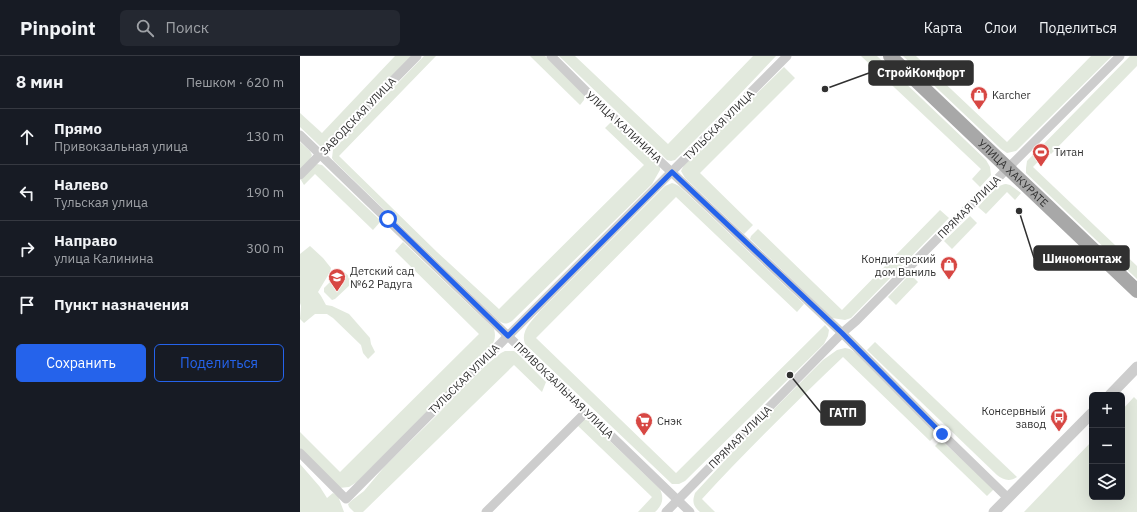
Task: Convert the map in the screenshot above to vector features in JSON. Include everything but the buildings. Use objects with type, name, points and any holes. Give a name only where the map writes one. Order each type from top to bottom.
[{"type":"main road","name":"УЛИЦА ХАКУРАТЕ","points":[[890,56],[1137,291]]},
{"type":"street","name":"ЗАВОДСКАЯ УЛИЦА","points":[[300,175],[417,56]]},
{"type":"street","name":"УЛИЦА КАЛИНИНА","points":[[551,56],[842,333],[1008,498]]},
{"type":"street","name":"ТУЛЬСКАЯ УЛИЦА","points":[[300,453],[346,500],[787,56]]},
{"type":"street","name":"ПРЯМАЯ УЛИЦА","points":[[666,512],[842,333],[856,321],[1120,56]]},
{"type":"street","name":"ПРИВОКЗАЛЬНАЯ УЛИЦА","points":[[300,135],[690,512]]},
{"type":"street","points":[[1113,392],[1137,367]]},
{"type":"street","points":[[486,512],[586,412]]},
{"type":"street","points":[[994,512],[1089,416]]},
{"type":"shaded area","points":[[395,56],[412,56],[322,146],[320,146],[300,127],[300,113],[322,133]]},
{"type":"shaded area","points":[[424,56],[436,56],[339,156],[437,252],[499,309],[644,165],[605,128],[612,121],[660,166],[660,170],[652,184],[512,321],[508,323],[503,323],[498,320],[332,158],[333,150]]},
{"type":"shaded area","points":[[530,56],[545,56],[585,94],[584,100],[580,105]]},
{"type":"shaded area","points":[[559,56],[575,56],[668,144],[753,56],[776,56],[675,160],[671,161],[667,160]]},
{"type":"shaded area","points":[[861,56],[877,56],[986,160],[990,167],[991,175],[980,187],[972,179],[981,169]]},
{"type":"shaded area","points":[[903,56],[916,56],[1007,142],[1091,56],[1112,56],[1016,151],[1007,153]]},
{"type":"shaded area","points":[[1130,56],[1137,56],[1137,66],[1051,154],[1048,151],[1033,167],[1137,266],[1137,279],[1026,173],[1027,161]]},
{"type":"shaded area","points":[[784,67],[795,78],[700,173],[753,225],[744,234],[685,178],[681,171],[684,165]]},
{"type":"shaded area","points":[[300,142],[310,151],[312,155],[300,170]]},
{"type":"shaded area","points":[[317,164],[322,165],[381,221],[373,230],[315,174],[304,185],[301,180],[313,166]]},
{"type":"shaded area","points":[[672,183],[679,186],[804,304],[797,312],[676,197],[536,338],[676,473],[825,325],[829,330],[824,344],[685,481],[679,484],[672,484],[525,344],[524,339],[525,330],[540,311],[665,186]]},
{"type":"shaded area","points":[[1006,184],[1010,185],[1021,193],[1015,200],[1007,192],[986,214],[978,207],[994,190]]},
{"type":"shaded area","points":[[940,210],[949,218],[851,318],[845,320],[832,318],[750,239],[758,229],[842,310]]},
{"type":"shaded area","points":[[970,216],[977,223],[952,249],[944,241]]},
{"type":"shaded area","points":[[403,242],[494,329],[495,339],[490,348],[357,482],[349,487],[339,488],[300,449],[300,432],[340,472],[479,334],[395,251]]},
{"type":"shaded area","points":[[310,246],[331,268],[318,292],[326,305],[332,306],[349,314],[370,338],[375,352],[368,359],[363,353],[361,345],[327,314],[315,314],[304,323],[300,319],[300,254]]},
{"type":"shaded area","points":[[341,271],[352,279],[352,283],[332,300],[324,292],[324,288]]},
{"type":"shaded area","points":[[910,274],[918,282],[896,305],[888,297]]},
{"type":"shaded area","points":[[875,342],[1017,477],[1012,480],[1007,480],[997,475],[867,350]]},
{"type":"shaded area","points":[[845,348],[850,349],[857,354],[937,434],[930,441],[843,357],[771,427],[702,499],[715,512],[700,512],[694,504],[695,493],[754,429],[823,360],[837,350]]},
{"type":"shaded area","points":[[505,351],[514,351],[518,354],[546,382],[542,392],[514,365],[363,512],[354,512],[348,504],[364,491],[385,466],[486,365]]},
{"type":"shaded area","points":[[1134,397],[1137,400],[1137,512],[1024,512],[1089,444],[1089,500],[1125,500],[1125,407]]},
{"type":"shaded area","points":[[582,420],[588,420],[660,489],[662,501],[660,507],[655,512],[638,512],[652,497],[576,424]]},
{"type":"shaded area","points":[[941,440],[994,489],[987,496],[935,446]]},
{"type":"shaded area","points":[[300,464],[320,487],[327,498],[333,493],[338,496],[344,512],[300,512]]},
{"type":"place","name":"СтройКомфорт","points":[[825,89]]},
{"type":"place","name":"Karcher","points":[[979,110]]},
{"type":"place","name":"Титан","points":[[1041,167]]},
{"type":"place","name":"Шиномонтаж","points":[[1019,211]]},
{"type":"place","name":"Кондитерский дом Ваниль","points":[[949,280]]},
{"type":"place","name":"Детский сад №62 Радуга","points":[[337,292]]},
{"type":"place","name":"ГАТП","points":[[790,375]]},
{"type":"place","name":"Консервный завод","points":[[1059,432]]},
{"type":"place","name":"Снэк","points":[[644,436]]},
{"type":"route","points":[[388,219],[508,336],[672,172],[842,333],[942,434]]}]
